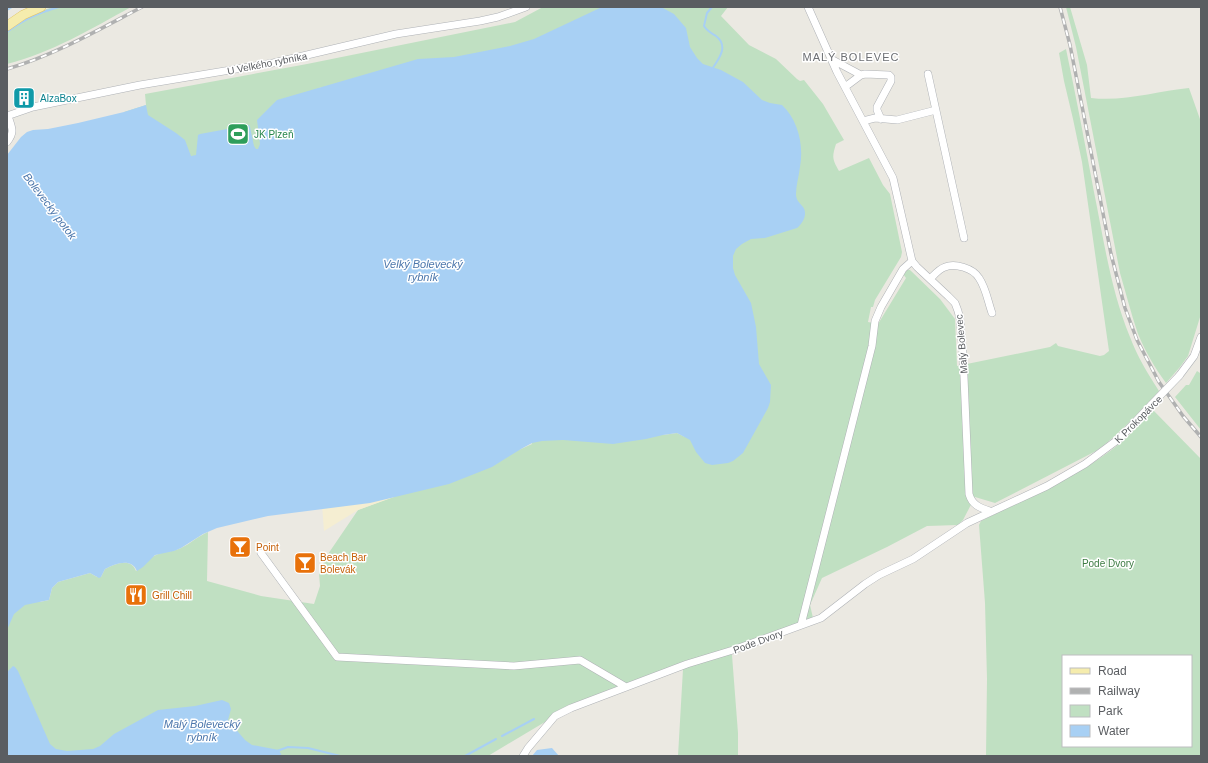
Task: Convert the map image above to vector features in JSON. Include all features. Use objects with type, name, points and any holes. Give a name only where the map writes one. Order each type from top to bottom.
[{"type":"main road","points":[[7,18],[26,7]]},
{"type":"main road","points":[[7,26],[23,15],[40,7]]},
{"type":"street","name":"U Velkého rybníka","points":[[7,142],[12,136],[13,132],[8,117],[33,107],[140,86],[273,64],[396,34],[498,17],[526,7]]},
{"type":"street","points":[[802,625],[872,346],[875,322],[881,307],[903,269],[912,261],[893,178],[831,59],[808,7]]},
{"type":"street","points":[[831,59],[861,75]]},
{"type":"street","points":[[928,74],[964,238]]},
{"type":"street","points":[[845,87],[861,75],[889,75],[891,77],[891,81],[877,106],[877,110],[881,118]]},
{"type":"street","points":[[863,121],[881,118],[897,120],[936,110]]},
{"type":"street","name":"Malý Bolevec","points":[[912,261],[955,303],[958,311],[963,354],[969,494],[970,498],[977,506],[990,512]]},
{"type":"street","points":[[930,279],[939,270],[952,266],[969,270],[977,274],[984,287],[992,313]]},
{"type":"street","name":"K Prokopávce","points":[[990,512],[1047,486],[1085,464],[1120,438],[1179,376],[1194,356],[1201,338]]},
{"type":"street","name":"Pode Dvory","points":[[523,756],[555,716],[571,708],[687,664],[733,650],[820,618],[879,575],[913,559],[966,523],[990,512]]},
{"type":"street","points":[[261,553],[337,657],[514,666],[580,660],[626,687]]},
{"type":"green space","points":[[53,7],[131,7],[55,47],[39,54],[7,64],[7,30],[41,11]]},
{"type":"green space","points":[[543,7],[728,7],[721,16],[749,45],[776,59],[800,81],[804,80],[823,104],[844,140],[836,144],[833,158],[839,171],[869,158],[883,185],[890,194],[902,252],[901,257],[875,300],[873,307],[871,307],[868,322],[878,324],[906,278],[903,274],[905,270],[910,270],[940,299],[955,319],[957,366],[1050,347],[1056,343],[1058,346],[1100,356],[1109,351],[1082,162],[1059,53],[1066,49],[1113,284],[1123,320],[1136,351],[1159,391],[1137,415],[1096,451],[995,503],[975,497],[963,520],[958,525],[927,526],[822,578],[810,605],[813,618],[730,653],[732,655],[738,733],[738,756],[678,756],[683,669],[555,716],[488,756],[198,756],[132,747],[30,756],[7,710],[7,589],[40,602],[49,600],[52,588],[58,582],[90,573],[97,577],[101,577],[105,569],[122,563],[130,564],[136,571],[153,556],[181,548],[208,532],[207,581],[261,596],[314,604],[320,586],[319,573],[326,557],[358,510],[532,444],[525,424],[663,435],[677,433],[685,437],[324,87],[319,88],[328,153],[164,189],[124,112],[146,105],[145,94],[307,64],[515,22]]},
{"type":"green space","points":[[1066,7],[1070,7],[1087,65],[1091,98],[1116,99],[1189,88],[1201,122],[1201,314],[1188,356],[1166,383],[1150,359],[1138,334],[1120,273],[1076,47]]},
{"type":"green space","points":[[1197,371],[1200,373],[1201,372],[1201,430],[1175,397],[1186,385],[1189,385]]},
{"type":"green space","name":"Pode Dvory","points":[[1153,410],[1201,459],[1201,756],[986,756],[987,679],[985,603],[979,525],[981,521],[1054,485],[1090,465],[1107,454],[1130,434]]},
{"type":"sand","points":[[321,491],[394,497],[358,510],[324,531]]},
{"type":"water","name":"Velký Bolevecký rybník","points":[[602,7],[661,7],[674,14],[686,28],[690,47],[703,64],[721,70],[743,82],[762,100],[782,105],[788,111],[796,125],[800,142],[801,159],[796,194],[797,199],[803,207],[805,213],[803,221],[797,228],[765,238],[751,239],[736,249],[733,256],[733,268],[735,275],[751,303],[756,327],[759,364],[771,385],[770,402],[768,408],[743,453],[728,463],[712,465],[705,463],[696,452],[690,440],[677,433],[613,444],[563,440],[532,443],[492,467],[449,484],[370,503],[268,516],[217,528],[203,534],[181,548],[155,555],[137,571],[131,564],[122,563],[105,569],[99,578],[90,573],[58,582],[52,588],[49,600],[25,605],[14,614],[7,630],[7,155],[21,137],[27,132],[33,130],[48,129],[78,123],[146,105],[148,115],[185,140],[191,156],[196,155],[198,135],[249,125],[254,146],[258,149],[260,144],[257,120],[277,100],[418,59],[454,57],[510,46],[534,39]]},
{"type":"water","name":"Malý Bolevecký rybník","points":[[13,666],[18,671],[50,744],[56,749],[67,751],[93,749],[100,746],[114,734],[158,710],[195,706],[222,700],[229,703],[231,709],[228,720],[245,740],[252,745],[279,750],[282,756],[7,756],[7,672]]},
{"type":"water","points":[[552,748],[559,756],[532,756],[537,750]]},
{"type":"waterway","points":[[7,10],[12,7]]},
{"type":"waterway","points":[[7,32],[32,17],[59,7]]},
{"type":"waterway","points":[[712,7],[707,13],[704,26],[720,40],[722,44],[722,52],[712,69]]},
{"type":"waterway","points":[[502,736],[534,719]]},
{"type":"waterway","points":[[465,756],[496,739]]},
{"type":"waterway","points":[[277,751],[288,747],[308,748],[340,756]]},
{"type":"railway","points":[[7,69],[42,57],[93,33],[142,7]]},
{"type":"railway","points":[[1060,7],[1070,45],[1111,254],[1125,308],[1137,340],[1159,382],[1183,416],[1201,437]]},
{"type":"place","name":"AlzaBox","points":[[24,98]]},
{"type":"place","name":"JK Plzeň","points":[[238,134]]},
{"type":"place","name":"Point","points":[[240,547]]},
{"type":"place","name":"Beach Bar Bolevák","points":[[305,563]]},
{"type":"place","name":"Grill Chill","points":[[136,595]]},
{"type":"district","name":"MALÝ BOLEVEC","points":[[851,57]]},
{"type":"water label","name":"Bolevecký potok","points":[[50,206]]}]
